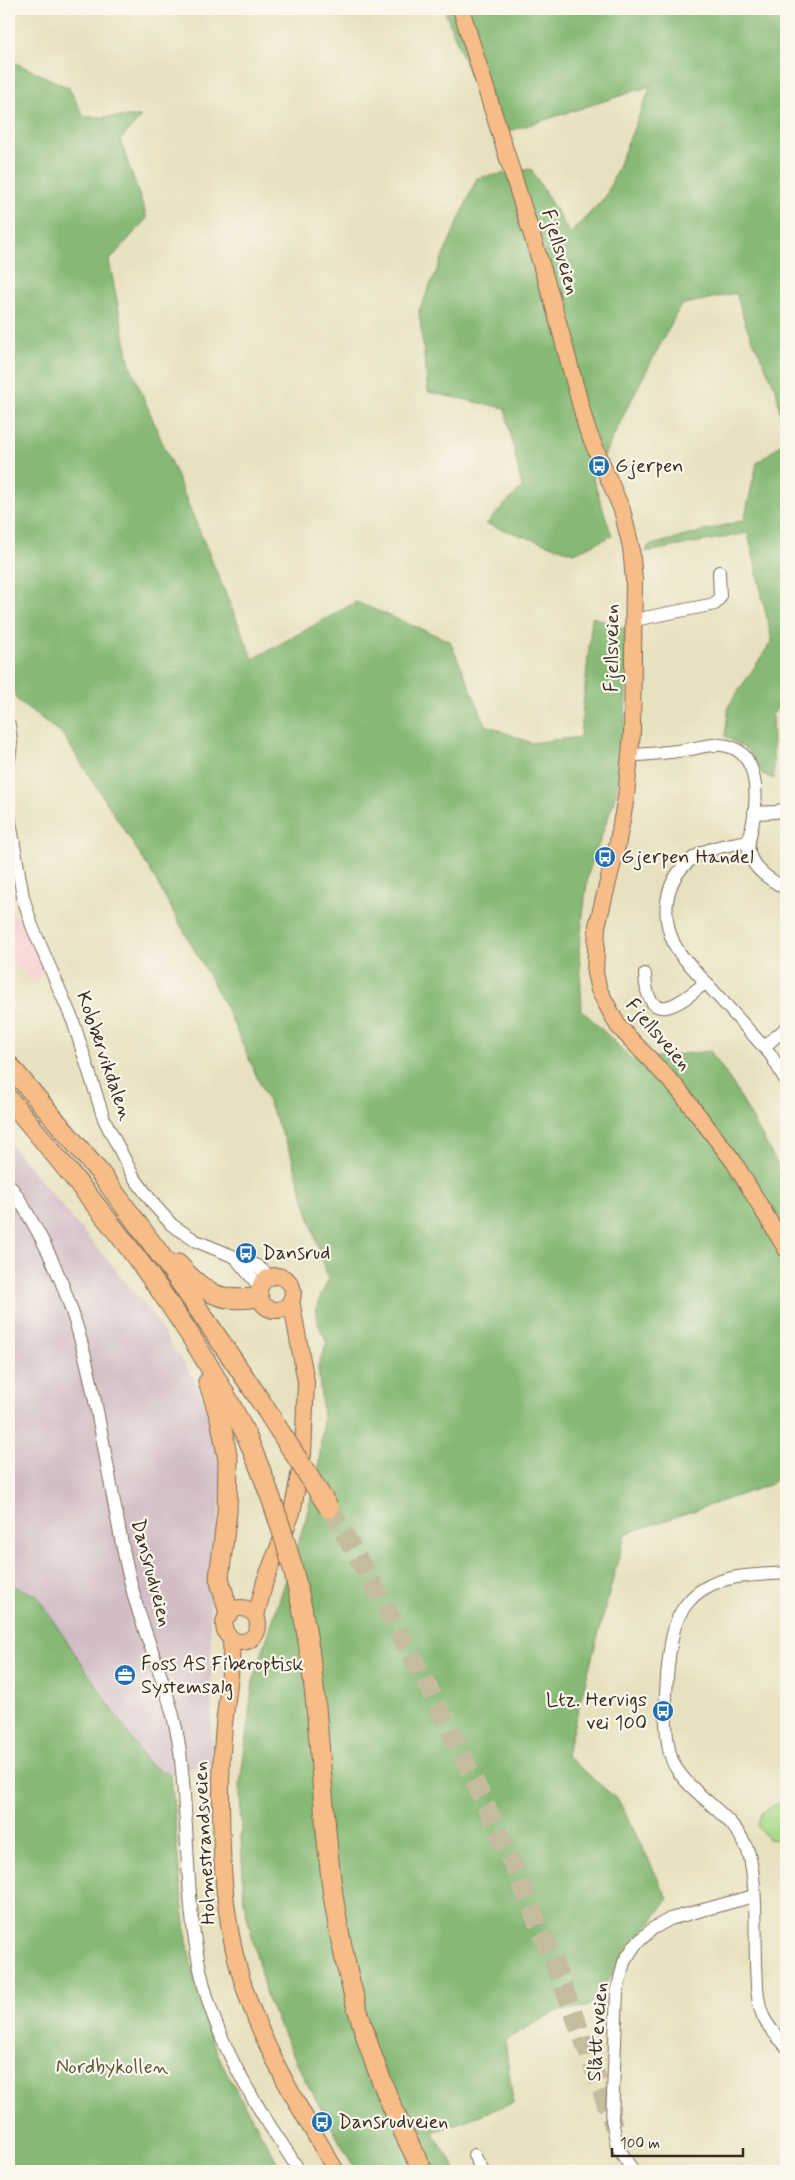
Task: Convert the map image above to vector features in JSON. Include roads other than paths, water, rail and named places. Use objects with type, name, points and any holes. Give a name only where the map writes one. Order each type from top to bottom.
[{"type":"highway","points":[[9,1065],[100,1173],[144,1219],[173,1258],[202,1287],[228,1300],[263,1287]]},
{"type":"highway","points":[[9,1099],[86,1191],[155,1281],[208,1363],[247,1437],[276,1510],[297,1580],[302,1608],[314,1691],[325,1822],[339,1935],[369,2048],[400,2126],[423,2171]]},
{"type":"highway","points":[[100,1173],[173,1272],[254,1391],[329,1508]]},
{"type":"highway","points":[[155,1281],[213,1394],[224,1432],[229,1487],[219,1578],[243,1613]]},
{"type":"main road","name":"Fjellsveien","points":[[461,9],[551,296],[587,430],[628,528],[633,562],[633,706],[630,755],[617,846],[597,926],[595,973],[599,990],[618,1026],[678,1089],[728,1154],[786,1248]]},
{"type":"main road","points":[[243,1613],[258,1624],[256,1632],[251,1638],[237,1640],[224,1626],[243,1613],[265,1581],[292,1513],[303,1454],[306,1382],[291,1300],[292,1291],[289,1282],[280,1277],[263,1287],[265,1307],[277,1310],[285,1307],[291,1300]]},
{"type":"main road","points":[[277,1310],[296,1332]]},
{"type":"main road","name":"Holmestrandsveien","points":[[237,1640],[231,1669],[224,1726],[221,1786],[224,1875],[230,1932],[243,1983],[259,2028],[285,2081],[336,2171]]},
{"type":"street","points":[[634,620],[715,604],[720,597],[719,572]]},
{"type":"street","points":[[9,725],[11,743],[9,759]]},
{"type":"street","points":[[630,755],[660,754],[713,745],[732,747],[745,756],[751,767],[755,787],[749,850],[754,864],[786,889]]},
{"type":"street","points":[[754,813],[776,812],[786,808]]},
{"type":"street","name":"Kobbervikdalen","points":[[9,816],[23,897],[73,1021],[104,1119],[115,1142],[139,1184],[172,1225],[196,1241],[257,1266],[263,1287]]},
{"type":"street","points":[[749,841],[710,850],[694,857],[675,877],[670,886],[666,913],[668,932],[681,954],[764,1047],[786,1081]]},
{"type":"street","points":[[645,974],[648,994],[656,1005],[664,1009],[670,1008],[706,982]]},
{"type":"street","points":[[764,1047],[786,1028]]},
{"type":"street","name":"Dansrudveien","points":[[9,1185],[18,1195],[49,1253],[71,1308],[101,1424],[122,1549],[134,1595],[165,1682],[175,1718],[183,1778],[191,1913],[196,1952],[214,2020],[242,2079],[299,2171]]},
{"type":"street","points":[[786,1573],[736,1579],[703,1589],[688,1602],[679,1616],[670,1657],[666,1708],[670,1755],[676,1768],[741,1837],[750,1856],[754,1896],[758,2000],[767,2023],[786,2046]]},
{"type":"street","name":"Slåtteveien","points":[[633,2171],[617,2146],[612,2107],[617,1991],[624,1962],[635,1945],[652,1929],[670,1919],[754,1896]]},
{"type":"street","points":[[474,2155],[483,2171]]},
{"type":"tunnel","points":[[329,1508],[372,1582],[412,1657],[488,1810],[523,1888],[555,1967],[586,2046],[614,2127]]},
{"type":"place","name":"Gjerpen","points":[[599,466]]},
{"type":"place","name":"Gjerpen Handel","points":[[605,857]]},
{"type":"place","name":"Dansrud","points":[[246,1253]]},
{"type":"place","name":"Foss AS Fiberoptisk Systemsalg","points":[[125,1675]]},
{"type":"place","name":"Ltz. Hervigs vei 100","points":[[663,1711]]},
{"type":"place","name":"Dansrudveien","points":[[322,2122]]},
{"type":"park label","name":"Nordbykollen","points":[[112,2067]]}]
